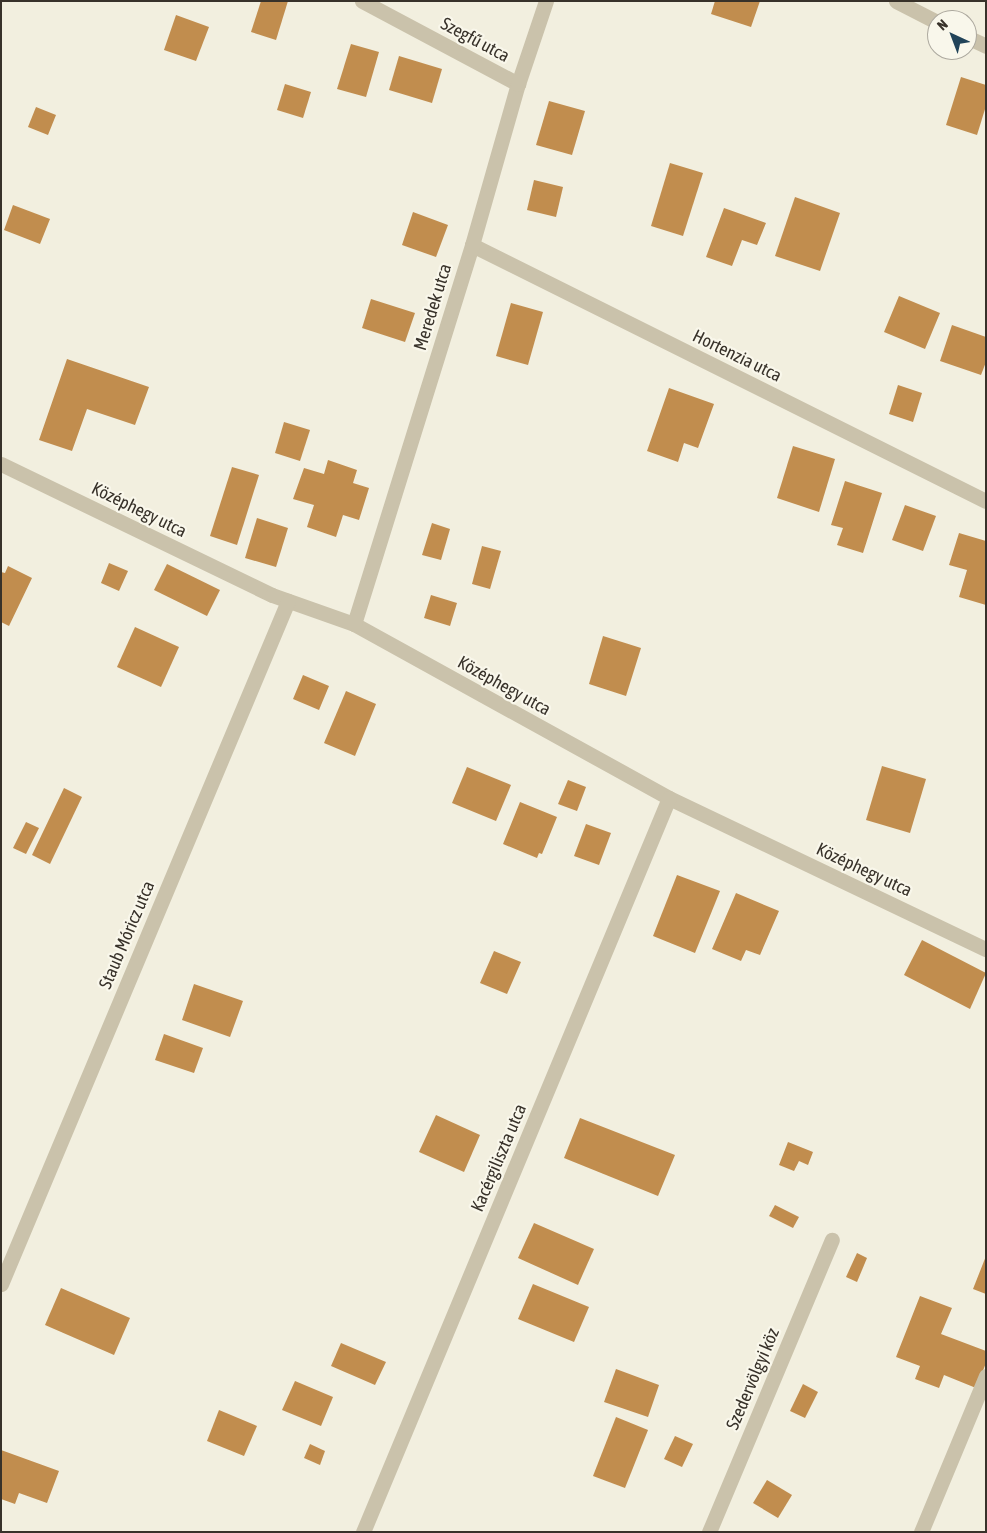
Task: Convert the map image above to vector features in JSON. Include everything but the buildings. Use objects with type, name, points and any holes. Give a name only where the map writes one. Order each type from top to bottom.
[{"type":"street","name":"Szegfű utca","points":[[362,1],[518,84]]},
{"type":"street","name":"Meredek utca","points":[[354,624],[472,245],[518,84],[546,1]]},
{"type":"street","points":[[896,1],[927,17]]},
{"type":"street","name":"Hortenzia utca","points":[[472,245],[986,500]]},
{"type":"street","name":"Középhegy utca","points":[[1,464],[288,601],[354,624],[669,798],[986,949]]},
{"type":"street","name":"Staub Móricz utca","points":[[1,1284],[288,601]]},
{"type":"street","name":"Kacérgiliszta utca","points":[[363,1532],[669,798]]},
{"type":"street","name":"Szedervölgyi köz","points":[[710,1532],[832,1240]]},
{"type":"street","points":[[921,1532],[986,1376]]}]
